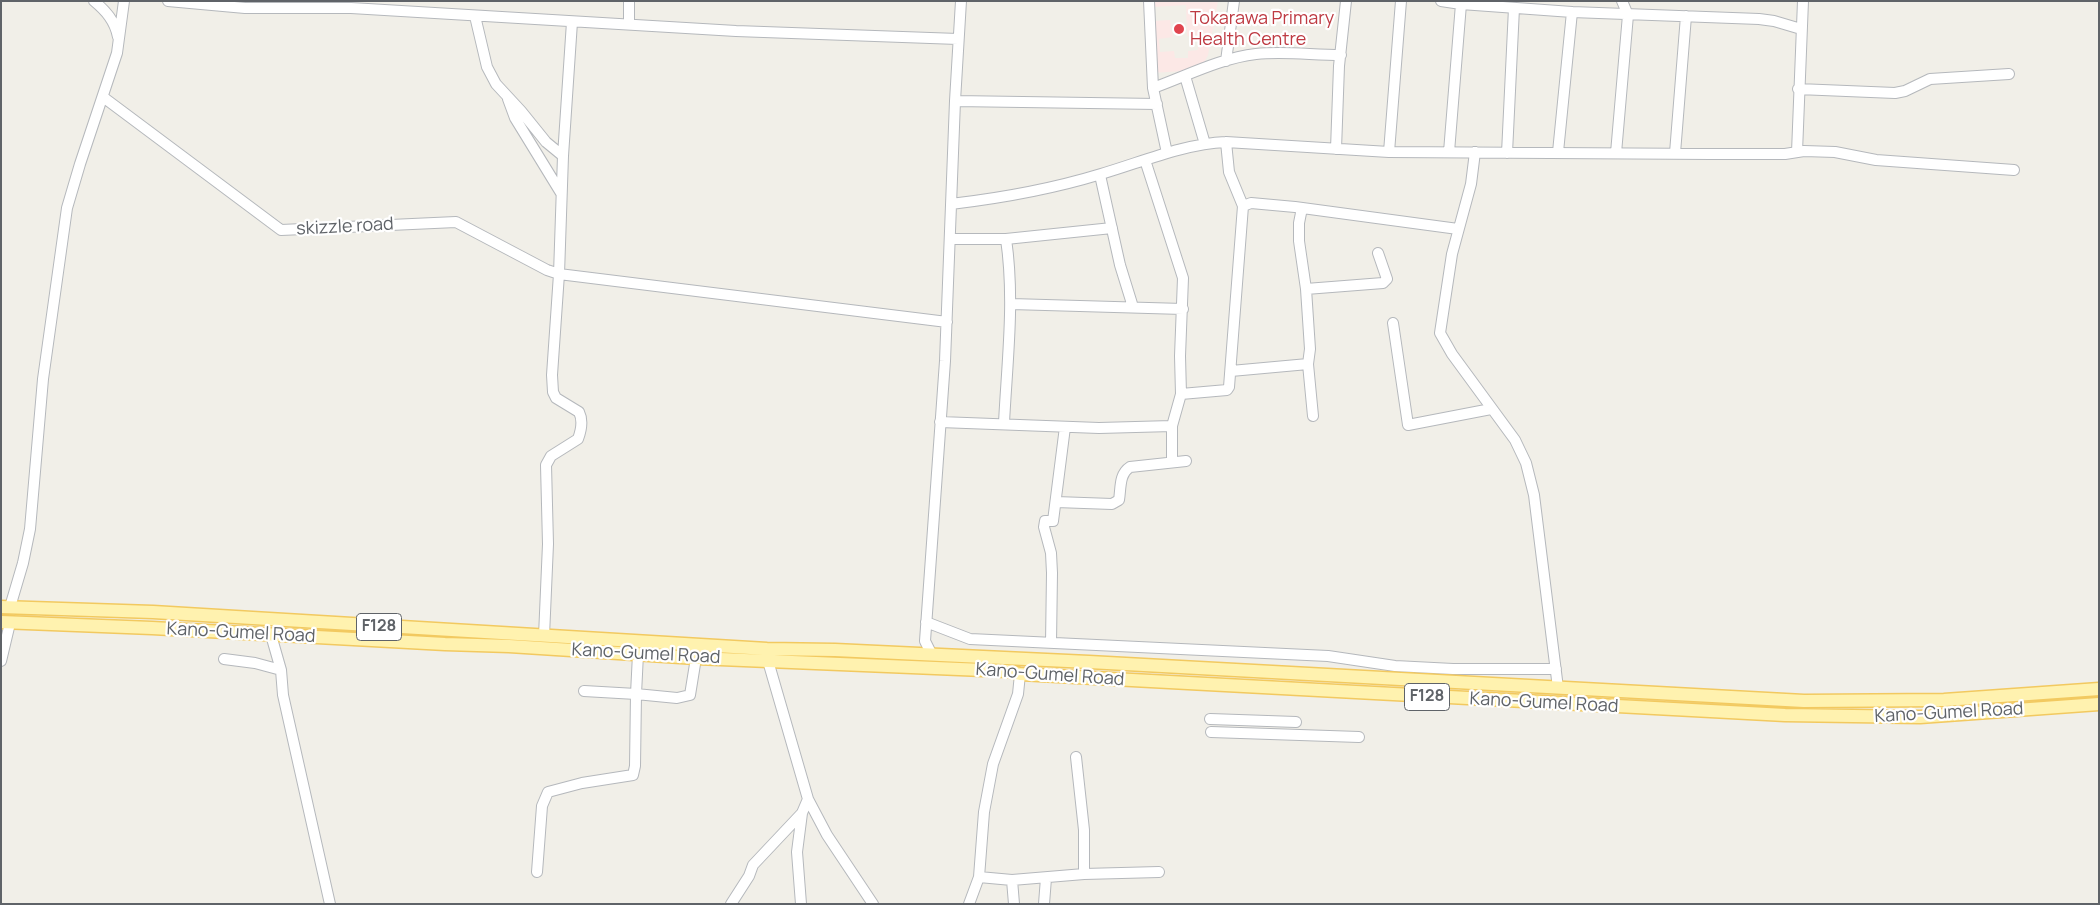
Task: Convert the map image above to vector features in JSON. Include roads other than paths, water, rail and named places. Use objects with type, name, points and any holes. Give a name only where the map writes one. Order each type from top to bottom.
[{"type":"main road","name":"Kano-Gumel Road","points":[[6,607],[153,612],[544,636],[672,650],[696,658],[1007,671],[1020,674],[1750,714],[1920,717],[2099,704]]},
{"type":"main road","name":"Kano-Gumel Road","points":[[6,622],[638,654],[672,650],[767,649],[932,654],[1804,701],[1918,701],[2099,689]]},
{"type":"main road","points":[[1282,688],[1285,673]]},
{"type":"main road","points":[[1918,701],[1920,717]]},
{"type":"street","points":[[94,1],[114,22],[119,43]]},
{"type":"street","points":[[6,607],[23,563],[30,529],[43,379],[67,208],[119,43],[124,1]]},
{"type":"street","points":[[168,1],[245,8],[351,5],[572,22],[736,31],[958,39]]},
{"type":"street","points":[[629,1],[629,24]]},
{"type":"street","points":[[932,654],[925,641],[940,457],[940,422],[947,322],[955,101],[961,1]]},
{"type":"street","points":[[1149,1],[1153,88],[1167,153]]},
{"type":"street","points":[[1226,61],[1234,1]]},
{"type":"street","points":[[1336,149],[1346,1]]},
{"type":"street","points":[[1389,152],[1401,1]]},
{"type":"street","points":[[1441,1],[1572,12],[1759,19],[1774,21],[1801,29]]},
{"type":"street","points":[[1616,152],[1628,15],[1622,1]]},
{"type":"street","points":[[1797,152],[1802,1]]},
{"type":"street","points":[[1449,152],[1461,4]]},
{"type":"street","points":[[1507,153],[1514,8]]},
{"type":"street","points":[[1558,152],[1572,12]]},
{"type":"street","points":[[476,16],[487,67],[496,84],[546,142],[563,156]]},
{"type":"street","points":[[1674,153],[1686,16]]},
{"type":"street","points":[[544,636],[548,544],[545,487],[546,465],[551,456],[578,438],[581,427],[579,412],[556,398],[553,392],[552,375],[572,22]]},
{"type":"street","points":[[1153,88],[1226,61],[1256,54],[1289,52],[1341,55]]},
{"type":"street","points":[[1798,90],[1895,93],[1905,91],[1930,79],[2009,74]]},
{"type":"street","points":[[1185,76],[1205,144]]},
{"type":"street","name":"skizzle road","points":[[103,98],[281,230],[456,222],[547,270],[559,274],[947,322]]},
{"type":"street","points":[[508,98],[515,118],[561,193]]},
{"type":"street","points":[[955,101],[1157,104]]},
{"type":"street","points":[[951,204],[1053,188],[1167,153],[1205,144],[1226,142],[1389,152],[1785,154],[1797,152],[1835,152],[1876,160],[2014,170]]},
{"type":"street","points":[[1181,394],[1227,390],[1231,371],[1243,206],[1235,191],[1229,172],[1226,142]]},
{"type":"street","points":[[1476,152],[1472,184],[1458,228],[1444,298],[1440,333],[1446,346],[1522,453],[1535,503],[1558,688]]},
{"type":"street","points":[[1145,160],[1184,278],[1180,356],[1181,394],[1172,426],[1172,461]]},
{"type":"street","points":[[1100,174],[1120,266],[1133,307]]},
{"type":"street","points":[[1243,206],[1252,203],[1265,204],[1458,228]]},
{"type":"street","points":[[1302,208],[1299,223],[1299,242],[1306,288],[1310,349],[1308,364],[1313,416]]},
{"type":"street","points":[[950,239],[1006,240],[1112,228]]},
{"type":"street","points":[[1004,423],[1011,304],[1010,267],[1006,240]]},
{"type":"street","points":[[1306,288],[1383,283],[1387,279],[1378,253]]},
{"type":"street","points":[[1011,304],[1183,309]]},
{"type":"street","points":[[1393,323],[1408,425],[1491,409]]},
{"type":"street","points":[[1231,371],[1308,364]]},
{"type":"street","points":[[940,422],[1066,426],[1172,426]]},
{"type":"street","points":[[1051,642],[1051,553],[1044,528],[1045,521],[1053,521],[1066,426]]},
{"type":"street","points":[[1056,502],[1112,504],[1120,500],[1122,476],[1126,469],[1133,466],[1186,461]]},
{"type":"street","points":[[1,661],[6,622]]},
{"type":"street","points":[[926,622],[970,639],[1328,656],[1396,666],[1453,669],[1556,669]]},
{"type":"street","points":[[271,635],[281,670],[283,695],[330,904]]},
{"type":"street","points":[[537,872],[542,806],[548,792],[582,783],[633,775],[635,766],[638,654]]},
{"type":"street","points":[[224,658],[281,670]]},
{"type":"street","points":[[584,691],[677,698],[690,695],[696,658]]},
{"type":"street","points":[[768,660],[808,799],[827,835],[873,904]]},
{"type":"street","points":[[969,904],[979,877],[984,812],[993,764],[1018,694],[1020,674]]},
{"type":"street","points":[[1210,719],[1296,722]]},
{"type":"street","points":[[1211,732],[1359,737]]},
{"type":"street","points":[[1076,757],[1084,830],[1084,874]]},
{"type":"street","points":[[801,904],[797,852],[802,813],[808,799]]},
{"type":"street","points":[[731,904],[749,876],[753,865],[802,813]]},
{"type":"street","points":[[979,877],[1012,880],[1084,874],[1159,872]]},
{"type":"street","points":[[1044,904],[1046,878]]},
{"type":"street","points":[[1012,880],[1014,904]]},
{"type":"street","points":[[974,889],[978,904]]},
{"type":"place","name":"Tokarawa Primary Health Centre","points":[[1179,29]]}]
